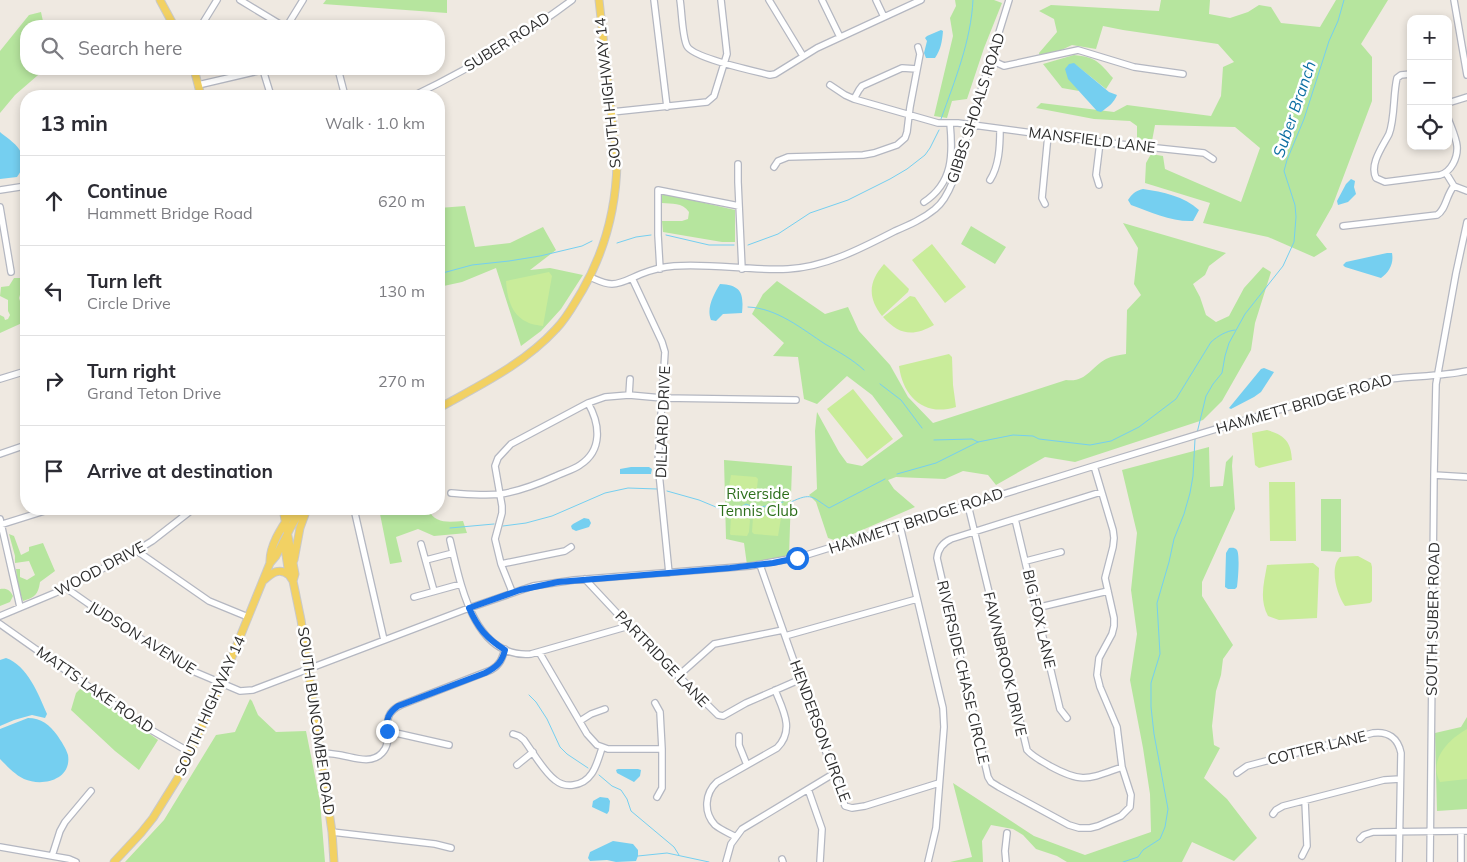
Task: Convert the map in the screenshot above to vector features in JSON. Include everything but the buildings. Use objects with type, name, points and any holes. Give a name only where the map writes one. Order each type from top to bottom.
[{"type":"main road","points":[[160,0],[171,20]]},
{"type":"main road","name":"SOUTH HIGHWAY 14","points":[[445,404],[509,367],[546,339],[571,311],[601,254],[613,213],[616,191],[616,156],[599,0]]},
{"type":"main road","points":[[196,75],[199,90]]},
{"type":"main road","name":"SOUTH BUNCOMBE ROAD","points":[[280,515],[295,574],[291,578]]},
{"type":"main road","name":"SOUTH BUNCOMBE ROAD","points":[[283,515],[291,578],[308,669],[332,832],[334,862]]},
{"type":"main road","name":"SOUTH HIGHWAY 14","points":[[114,862],[141,833],[178,780],[222,684],[262,582],[270,563],[276,556],[291,515]]},
{"type":"main road","name":"SOUTH HIGHWAY 14","points":[[270,563],[270,554],[284,531],[297,515]]},
{"type":"main road","points":[[293,565],[300,528],[305,515]]},
{"type":"main road","points":[[262,582],[275,572],[283,572],[291,578]]},
{"type":"street","points":[[205,20],[217,0]]},
{"type":"street","points":[[240,0],[275,20]]},
{"type":"street","points":[[289,20],[302,0]]},
{"type":"street","name":"SUBER ROAD","points":[[424,90],[496,51],[572,0]]},
{"type":"street","points":[[654,0],[667,107]]},
{"type":"street","points":[[680,0],[685,40],[690,50],[701,56],[770,75],[775,74],[803,56],[840,37],[921,0]]},
{"type":"street","points":[[612,112],[707,102],[712,99],[727,54],[721,0]]},
{"type":"street","points":[[769,0],[803,56]]},
{"type":"street","points":[[822,0],[840,37]]},
{"type":"street","points":[[876,0],[884,16]]},
{"type":"street","name":"GIBBS SHOALS ROAD","points":[[590,277],[601,282],[613,284],[625,282],[646,272],[687,266],[788,269],[820,264],[882,238],[928,214],[940,205],[950,190],[1009,0]]},
{"type":"street","points":[[1454,0],[1467,75]]},
{"type":"street","points":[[774,167],[778,162],[788,157],[863,155],[897,145],[905,138],[908,132],[909,115],[920,54],[918,47]]},
{"type":"street","points":[[991,60],[1004,66],[1081,50],[1134,67],[1183,74]]},
{"type":"street","points":[[854,99],[862,86],[902,68],[917,69]]},
{"type":"street","points":[[1407,74],[1397,78],[1390,130],[1376,162],[1374,175],[1379,180],[1385,182],[1440,176],[1452,167],[1457,153],[1457,146],[1452,136]]},
{"type":"street","points":[[198,85],[240,75]]},
{"type":"street","points":[[266,75],[270,90]]},
{"type":"street","points":[[340,75],[343,90]]},
{"type":"street","name":"MANSFIELD LANE","points":[[830,85],[854,99],[938,123],[970,125],[1204,153],[1213,159]]},
{"type":"street","points":[[1452,102],[1467,97]]},
{"type":"street","points":[[924,202],[943,184],[951,152],[950,123]]},
{"type":"street","points":[[990,180],[998,162],[1000,129]]},
{"type":"street","points":[[1045,204],[1042,198],[1048,135]]},
{"type":"street","points":[[1099,185],[1096,176],[1100,142]]},
{"type":"street","points":[[738,164],[742,269]]},
{"type":"street","points":[[1446,173],[1454,186],[1467,191]]},
{"type":"street","points":[[1343,226],[1437,215],[1441,212],[1448,194],[1454,186]]},
{"type":"street","points":[[0,190],[20,187]]},
{"type":"street","points":[[660,269],[658,190],[739,206]]},
{"type":"street","points":[[0,207],[11,272]]},
{"type":"street","name":"SOUTH SUBER ROAD","points":[[1430,862],[1434,475],[1437,375],[1460,249],[1467,222]]},
{"type":"street","name":"DILLARD DRIVE","points":[[632,278],[664,348],[658,463],[669,573]]},
{"type":"street","name":"HAMMETT BRIDGE ROAD","points":[[222,684],[240,691],[253,690],[469,608],[511,593],[546,584],[760,565],[812,554],[1371,382],[1467,371]]},
{"type":"street","points":[[0,380],[20,373]]},
{"type":"street","points":[[629,395],[630,379]]},
{"type":"street","points":[[511,593],[495,539],[502,513],[495,466],[498,458],[511,444],[588,403],[605,397],[629,395],[662,398],[796,400]]},
{"type":"street","points":[[451,493],[469,495],[500,494],[524,489],[580,465],[588,459],[595,444],[598,427],[595,414],[588,403]]},
{"type":"street","points":[[0,454],[20,447]]},
{"type":"street","name":"RIVERSIDE CHASE CIRCLE","points":[[1094,466],[1114,538],[1114,547],[1106,575],[1114,626],[1112,634],[1099,658],[1097,675],[1100,687],[1117,727],[1122,767],[1131,794],[1130,807],[1121,816],[1090,828],[1079,828],[1069,825],[999,788],[990,780],[986,772],[937,562],[938,553],[944,544],[951,539],[1101,492]]},
{"type":"street","points":[[1434,475],[1467,477]]},
{"type":"street","name":"FAWNBROOK DRIVE","points":[[968,505],[1027,750],[1037,759],[1062,773],[1078,778],[1094,777],[1122,767]]},
{"type":"street","points":[[20,607],[0,523],[29,515]]},
{"type":"street","name":"WOOD DRIVE","points":[[0,616],[66,588],[136,551],[185,515]]},
{"type":"street","points":[[355,515],[384,640]]},
{"type":"street","name":"BIG FOX LANE","points":[[1015,519],[1060,709],[1066,718]]},
{"type":"street","points":[[900,526],[943,714],[936,834],[928,862]]},
{"type":"street","points":[[450,540],[469,608],[485,635],[505,650],[524,655],[629,626]]},
{"type":"street","points":[[422,544],[434,591]]},
{"type":"street","points":[[501,564],[565,551],[571,547]]},
{"type":"street","points":[[136,551],[209,601],[248,617]]},
{"type":"street","points":[[1026,561],[1061,552]]},
{"type":"street","points":[[426,560],[453,553]]},
{"type":"street","name":"HENDERSON CIRCLE","points":[[760,565],[846,807],[864,806],[939,784]]},
{"type":"street","name":"PARTRIDGE LANE","points":[[585,580],[678,676],[720,716],[801,679]]},
{"type":"street","points":[[414,597],[461,584]]},
{"type":"street","name":"JUDSON AVENUE","points":[[66,588],[180,665],[222,684]]},
{"type":"street","points":[[1036,608],[1108,591]]},
{"type":"street","points":[[678,676],[714,644],[784,633],[917,599]]},
{"type":"street","name":"MATTS LAKE ROAD","points":[[0,624],[146,727],[191,753]]},
{"type":"street","points":[[320,753],[337,754],[362,760],[380,755],[385,749],[387,742],[387,717],[396,708],[491,670],[501,661],[505,650]]},
{"type":"street","points":[[539,652],[593,741],[602,748],[608,749],[662,749]]},
{"type":"street","points":[[736,837],[715,824],[708,813],[707,800],[713,786],[717,782],[777,748],[782,743],[786,736],[787,720],[775,690]]},
{"type":"street","points":[[655,703],[660,712],[662,749],[662,788],[657,797]]},
{"type":"street","points":[[580,721],[604,709]]},
{"type":"street","points":[[387,731],[449,745]]},
{"type":"street","name":"COTTER LANE","points":[[1237,773],[1247,766],[1379,733],[1390,736],[1398,744],[1400,753],[1399,862]]},
{"type":"street","points":[[512,734],[524,740],[555,780],[566,785],[585,781],[590,776],[597,764],[602,748]]},
{"type":"street","points":[[739,736],[739,745],[747,765]]},
{"type":"street","points":[[516,765],[533,752]]},
{"type":"street","points":[[726,862],[731,844],[740,830],[833,774]]},
{"type":"street","points":[[1272,814],[1280,807],[1384,780],[1400,778]]},
{"type":"street","points":[[808,789],[822,829],[820,862]]},
{"type":"street","points":[[52,856],[65,822],[91,791]]},
{"type":"street","points":[[1302,856],[1306,849],[1307,841],[1305,801]]},
{"type":"street","points":[[332,832],[435,844],[451,848]]},
{"type":"street","points":[[1360,839],[1371,832],[1464,832],[1461,862]]},
{"type":"street","points":[[1006,862],[1007,833]]},
{"type":"street","points":[[0,847],[76,862]]},
{"type":"green space","points":[[326,0],[447,0],[447,13],[323,4]]},
{"type":"green space","points":[[955,0],[994,0],[1002,3],[967,99],[952,101],[947,118],[934,116],[953,36],[950,18],[956,6]]},
{"type":"green space","points":[[1161,0],[1210,0],[1209,14],[1230,18],[1248,12],[1259,5],[1271,7],[1281,23],[1320,27],[1336,0],[1388,0],[1361,44],[1372,57],[1372,101],[1332,207],[1316,235],[1327,249],[1314,257],[1268,237],[1203,223],[1210,203],[1145,183],[1146,163],[1151,154],[1163,156],[1165,169],[1241,202],[1260,148],[1235,127],[1155,125],[1152,141],[1137,139],[1137,126],[1130,121],[1094,119],[1036,108],[1041,103],[1114,112],[1127,105],[1211,116],[1221,96],[1223,67],[1234,62],[1218,44],[1103,26],[1096,49],[1072,45],[1040,60],[1039,53],[1057,32],[1054,19],[1039,11],[1051,5],[1159,11]]},
{"type":"green space","points":[[41,12],[43,20],[25,20],[29,15]]},
{"type":"green space","points":[[20,26],[20,75],[38,75],[20,90],[0,113],[0,51]]},
{"type":"green space","points":[[1074,55],[1092,59],[1104,68],[1113,78],[1106,89],[1076,65],[1067,70],[1079,91],[1062,88],[1043,64]]},
{"type":"green space","points":[[661,193],[735,210],[735,242],[722,242],[663,232],[662,221],[682,221],[688,219],[689,212],[680,205],[662,203]]},
{"type":"green space","points":[[465,206],[475,247],[510,243],[543,227],[556,250],[530,270],[550,268],[583,275],[561,309],[541,331],[521,346],[496,268],[462,282],[445,286],[445,208]]},
{"type":"green space","points":[[1123,223],[1226,253],[1209,266],[1205,275],[1193,284],[1206,315],[1216,322],[1229,316],[1244,288],[1263,267],[1271,272],[1255,323],[1251,350],[1222,401],[1203,420],[1075,462],[1045,457],[996,485],[988,475],[963,471],[945,479],[896,477],[888,480],[894,489],[915,507],[837,541],[828,538],[816,502],[809,495],[817,489],[815,431],[817,412],[847,463],[862,466],[903,436],[872,395],[847,376],[817,404],[804,399],[798,357],[773,356],[784,343],[752,314],[763,294],[777,281],[825,314],[848,307],[859,331],[890,365],[908,397],[933,423],[1066,380],[1079,379],[1106,359],[1126,354],[1127,310],[1141,295],[1134,284],[1138,248]]},
{"type":"green space","points":[[971,226],[1006,247],[995,264],[961,244]]},
{"type":"green space","points":[[932,244],[966,287],[945,303],[912,260]]},
{"type":"green space","points":[[884,264],[909,289],[882,316],[874,302],[872,289],[875,277]]},
{"type":"green space","points":[[549,272],[552,276],[543,326],[531,324],[517,315],[511,305],[506,281]]},
{"type":"green space","points":[[14,278],[20,278],[20,324],[0,333],[0,315],[5,320],[10,315],[8,300],[0,296],[1,287],[9,286]]},
{"type":"green space","points":[[910,296],[915,297],[934,325],[919,331],[907,332],[895,328],[883,317]]},
{"type":"green space","points":[[949,354],[952,357],[956,407],[934,409],[925,407],[910,395],[901,377],[899,366]]},
{"type":"green space","points":[[853,389],[893,439],[867,459],[827,409]]},
{"type":"green space","points":[[1267,430],[1278,434],[1286,440],[1290,448],[1292,460],[1259,468],[1255,465],[1252,433]]},
{"type":"green space","points":[[1209,447],[1210,487],[1223,486],[1226,462],[1233,455],[1235,509],[1202,582],[1202,596],[1233,645],[1223,659],[1216,691],[1212,726],[1214,745],[1220,748],[1204,778],[1227,799],[1257,838],[1234,861],[1192,842],[1182,862],[1067,862],[1057,856],[1036,849],[1023,835],[1013,829],[991,825],[982,841],[983,862],[950,862],[972,857],[953,783],[1034,836],[1085,855],[1151,832],[1150,794],[1130,680],[1137,634],[1131,590],[1137,533],[1122,470]]},
{"type":"green space","name":"Riverside Tennis Club","points":[[724,460],[792,466],[789,556],[747,565],[744,543],[726,539]]},
{"type":"green space","points":[[731,475],[756,477],[758,479],[756,496],[730,495],[728,493]]},
{"type":"green space","points":[[1269,482],[1295,482],[1296,541],[1270,541]]},
{"type":"green space","points":[[1321,499],[1341,499],[1341,552],[1321,551]]},
{"type":"green space","points":[[380,515],[432,515],[438,520],[447,522],[463,521],[467,533],[434,536],[418,529],[396,537],[402,562],[390,564]]},
{"type":"green space","points":[[755,515],[780,517],[778,536],[754,534],[752,532],[753,517]]},
{"type":"green space","points":[[731,517],[747,517],[750,520],[747,536],[730,534]]},
{"type":"green space","points":[[9,534],[14,536],[21,555],[29,551],[29,547],[43,543],[55,571],[40,582],[35,595],[23,601],[18,587],[16,569],[20,569],[20,577],[27,580],[35,575],[29,561],[15,563]]},
{"type":"green space","points":[[1358,556],[1371,563],[1372,601],[1370,603],[1345,606],[1335,582],[1335,568],[1340,557]]},
{"type":"green space","points":[[1313,563],[1319,568],[1317,618],[1279,620],[1268,616],[1263,597],[1267,565]]},
{"type":"green space","points":[[0,589],[8,590],[13,596],[10,602],[0,606]]},
{"type":"green space","points":[[85,687],[158,740],[139,770],[115,751],[71,710],[76,693]]},
{"type":"green space","points":[[250,699],[258,715],[276,732],[306,731],[320,801],[325,862],[125,862],[164,820],[216,735],[235,732]]},
{"type":"green space","points":[[1467,717],[1467,809],[1437,811],[1435,733],[1461,727]]},
{"type":"green space","points":[[1467,729],[1467,779],[1440,782],[1437,766],[1442,751],[1447,744]]},
{"type":"water","points":[[941,30],[943,31],[942,39],[937,55],[935,58],[926,58],[924,53],[927,41],[925,38]]},
{"type":"water","points":[[1074,63],[1109,92],[1117,95],[1112,103],[1101,112],[1097,111],[1068,79],[1065,69],[1069,64]]},
{"type":"water","points":[[0,132],[20,150],[20,172],[17,177],[0,179]]},
{"type":"water","points":[[1351,179],[1355,181],[1356,194],[1348,202],[1338,205],[1337,201],[1346,184]]},
{"type":"water","points":[[1143,189],[1166,193],[1180,198],[1199,210],[1193,221],[1185,221],[1161,216],[1131,205],[1128,200],[1132,194]]},
{"type":"water","points":[[1392,253],[1392,264],[1381,278],[1343,265],[1346,262]]},
{"type":"water","points":[[720,284],[733,286],[740,291],[742,313],[723,314],[716,321],[711,320],[709,311],[713,297]]},
{"type":"water","points":[[1264,368],[1274,372],[1261,392],[1231,409],[1229,408],[1261,369]]},
{"type":"water","points":[[649,467],[652,469],[651,474],[620,474],[620,469]]},
{"type":"water","points":[[584,518],[589,519],[591,523],[589,527],[576,531],[572,529],[571,526],[573,524]]},
{"type":"water","points":[[1229,548],[1235,548],[1238,553],[1238,579],[1235,589],[1225,587],[1226,553]]},
{"type":"water","points":[[6,658],[20,667],[26,674],[47,714],[45,718],[32,715],[0,726],[0,660]]},
{"type":"water","points":[[28,718],[37,719],[48,725],[57,735],[68,755],[68,764],[61,776],[47,782],[24,779],[0,759],[0,729]]},
{"type":"water","points":[[638,769],[641,770],[640,776],[634,782],[617,773],[616,770]]},
{"type":"water","points":[[600,797],[608,798],[610,801],[607,814],[592,807],[593,801]]},
{"type":"water","points":[[613,841],[633,844],[638,850],[636,861],[590,861],[588,858],[590,852]]},
{"type":"waterway","points":[[941,119],[966,45],[973,0]]},
{"type":"waterway","name":"Suber Branch","points":[[1197,433],[1206,396],[1222,373],[1229,343],[1245,314],[1283,266],[1294,242],[1295,205],[1284,171],[1304,119],[1344,0]]},
{"type":"waterway","points":[[748,245],[778,234],[810,213],[848,200],[907,169],[925,155],[939,130]]},
{"type":"waterway","points":[[617,243],[651,235]]},
{"type":"waterway","points":[[666,235],[709,245],[734,245]]},
{"type":"waterway","points":[[445,272],[472,265],[540,256],[582,246],[592,241]]},
{"type":"waterway","points":[[748,307],[769,311],[789,320],[864,370]]},
{"type":"waterway","points":[[897,474],[936,463],[978,442],[1013,435],[1033,436],[1039,439],[1090,445],[1111,441],[1139,427],[1176,399],[1211,342],[1222,334],[1235,330]]},
{"type":"waterway","points":[[880,384],[901,400],[922,428]]},
{"type":"waterway","points":[[934,440],[972,439],[978,442]]},
{"type":"waterway","points":[[1123,862],[1138,857],[1143,850],[1160,839],[1165,827],[1168,809],[1151,707],[1151,683],[1160,654],[1157,603],[1174,539],[1190,493],[1195,439]]},
{"type":"waterway","points":[[791,502],[803,497],[812,497],[829,508],[885,479]]},
{"type":"waterway","points":[[503,526],[526,523],[552,516],[605,493],[628,488],[657,489]]},
{"type":"waterway","points":[[667,491],[699,500],[728,512],[735,511],[746,504],[759,507],[783,502]]},
{"type":"waterway","points":[[450,528],[494,524]]},
{"type":"waterway","points":[[529,695],[547,719],[560,747],[588,768]]},
{"type":"waterway","points":[[599,775],[612,786],[621,790],[627,799],[631,811],[674,847],[679,855]]},
{"type":"waterway","points":[[638,856],[667,853],[709,862]]},
{"type":"route","points":[[387,731],[387,717],[398,706],[485,673],[497,666],[501,661],[505,650],[485,635],[469,608],[533,586],[558,582],[750,566],[797,558]]}]
